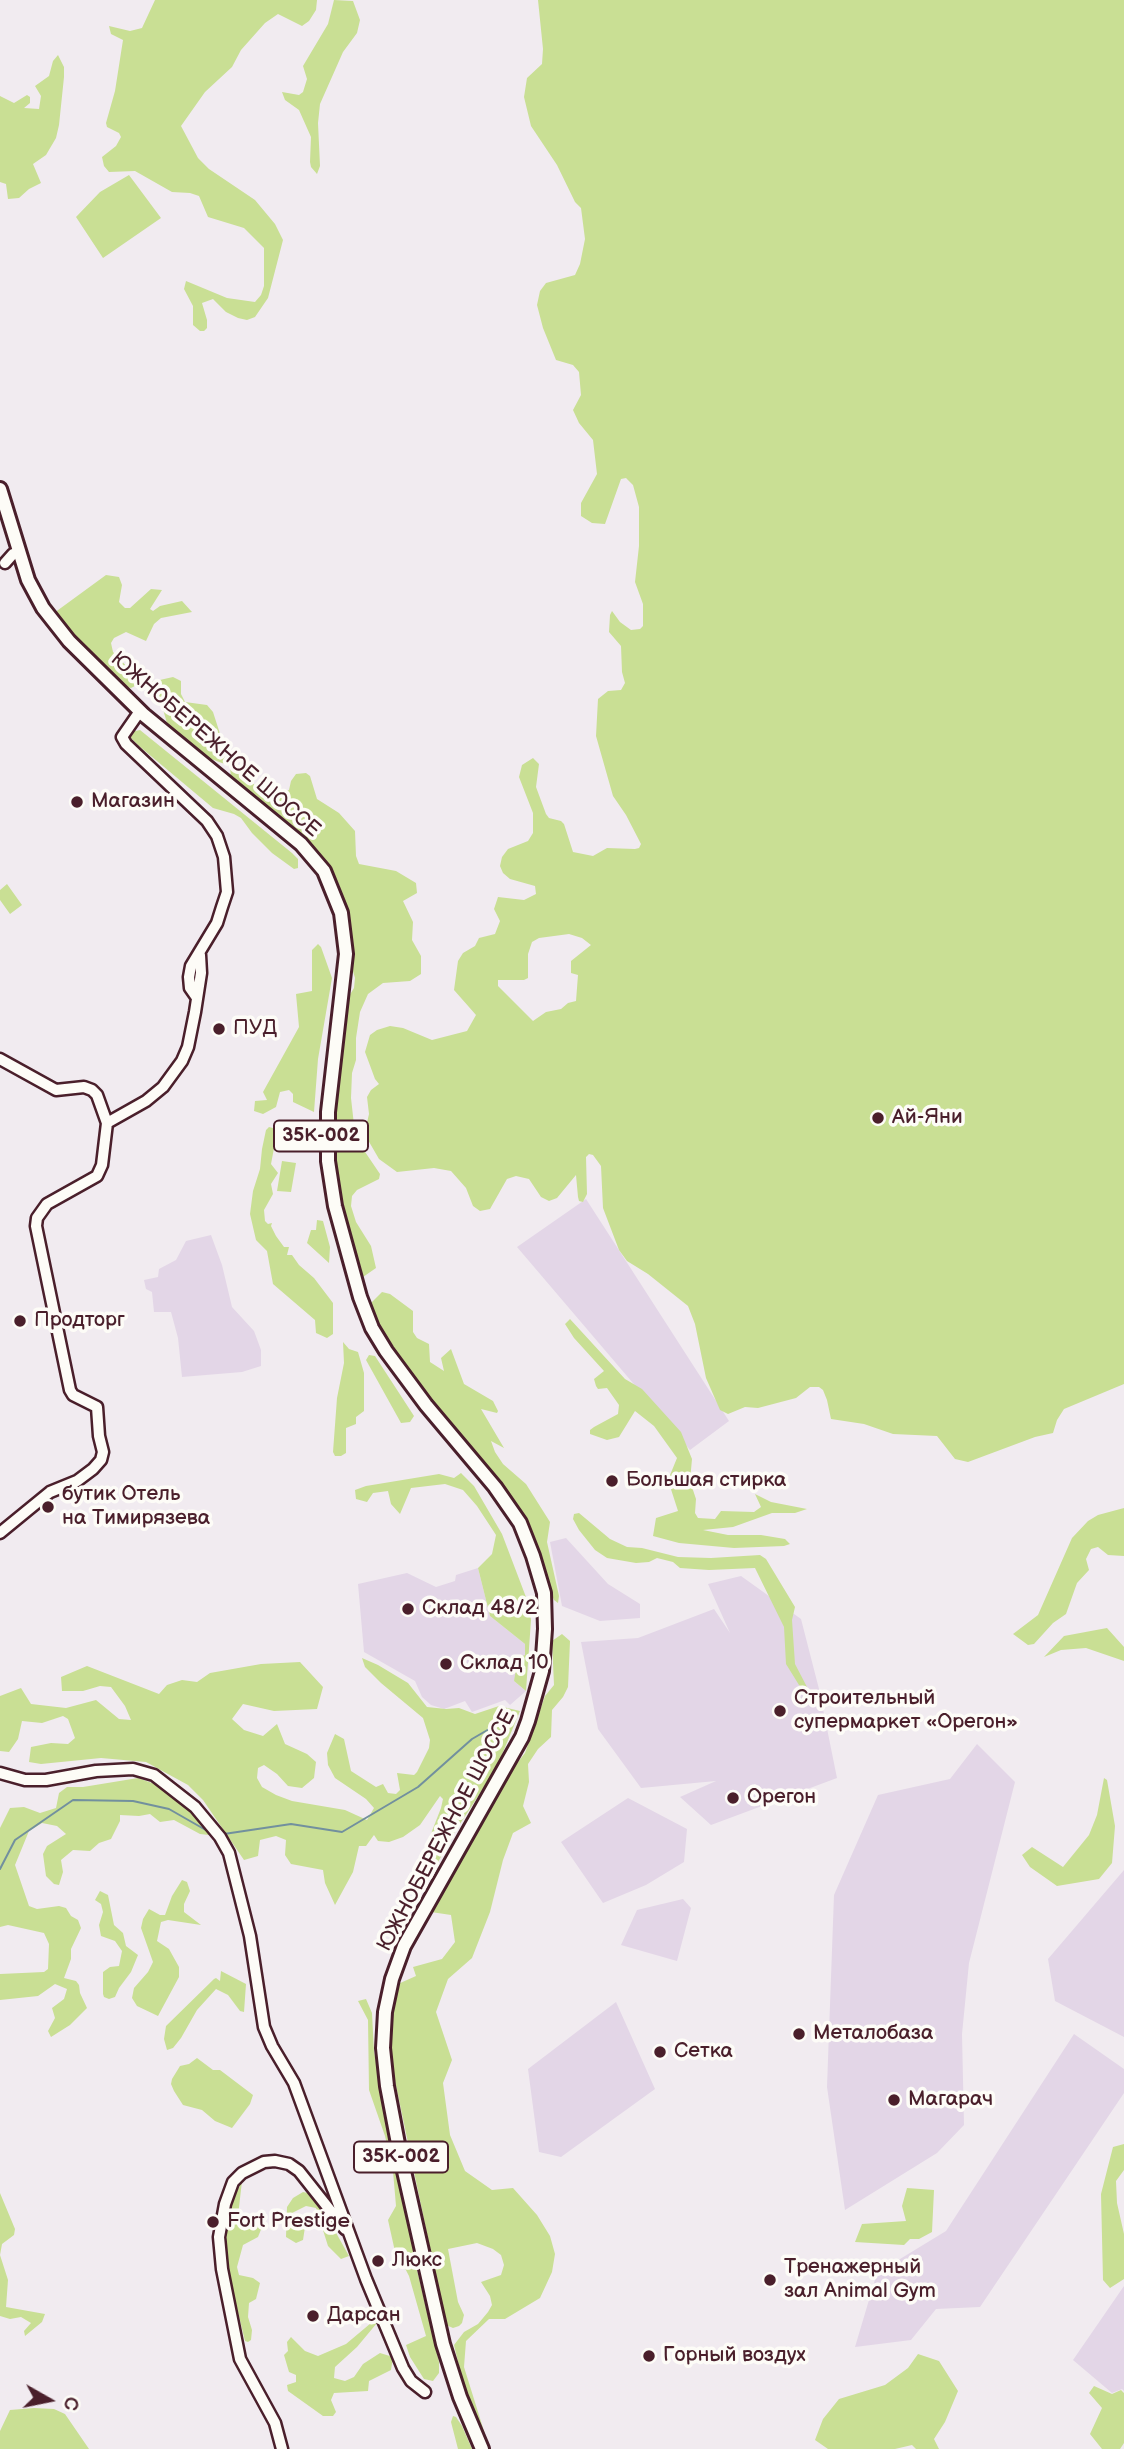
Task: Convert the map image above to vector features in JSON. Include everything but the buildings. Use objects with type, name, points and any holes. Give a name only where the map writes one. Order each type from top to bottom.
[{"type":"highway","name":"ЮЖНОБЕРЕЖНОЕ ШОССЕ","points":[[0,489],[28,580],[43,608],[69,641],[138,716],[301,844],[324,871],[332,887],[341,913],[346,954],[327,1135],[335,1206],[360,1298],[386,1351],[426,1405],[495,1486],[520,1523],[544,1593],[545,1648],[538,1689],[526,1722],[400,1945],[380,2013],[379,2047],[383,2085],[395,2148],[442,2353],[476,2449]]},
{"type":"highway","name":"ЮЖНОБЕРЕЖНОЕ ШОССЕ","points":[[0,510],[9,559],[34,603],[59,637],[138,716],[295,848],[319,874],[337,926],[340,957],[322,1115],[323,1164],[331,1215],[354,1301],[374,1345],[421,1408],[495,1497],[519,1536],[540,1594],[542,1646],[537,1681],[522,1737],[404,1946],[384,2012],[383,2048],[387,2086],[443,2344],[465,2410],[482,2449]]},
{"type":"street","points":[[107,1123],[146,1101],[173,1074],[188,1047],[201,973],[200,955],[217,923],[227,892],[224,856],[217,836],[207,821],[126,744],[122,737],[138,716]]},
{"type":"street","points":[[0,1059],[56,1090],[84,1087],[92,1090],[97,1095],[107,1123],[102,1165],[97,1176],[47,1204],[37,1218],[36,1226],[69,1390],[73,1395],[97,1407],[103,1452],[101,1460],[77,1481],[50,1492],[0,1533]]},
{"type":"street","points":[[0,1773],[25,1780],[46,1780],[96,1771],[133,1769],[154,1774],[195,1807],[219,1837],[229,1853],[250,1936],[264,2027],[272,2046],[295,2083],[351,2238],[403,2368],[411,2381],[425,2392]]},
{"type":"street","points":[[282,2449],[275,2423],[240,2359],[222,2269],[219,2237],[225,2204],[233,2182],[242,2173],[264,2162],[289,2164],[299,2171],[351,2238]]},
{"type":"shaded area","points":[[586,1199],[729,1421],[690,1450],[517,1247]]},
{"type":"shaded area","points":[[211,1235],[222,1265],[232,1307],[254,1331],[261,1350],[261,1366],[242,1372],[182,1377],[178,1338],[171,1312],[154,1312],[152,1292],[146,1289],[144,1280],[158,1277],[159,1269],[176,1260],[186,1241]]},
{"type":"shaded area","points":[[566,1538],[608,1584],[640,1604],[640,1618],[600,1621],[562,1606],[550,1542]]},
{"type":"shaded area","points":[[478,1568],[490,1616],[525,1644],[525,1655],[514,1681],[526,1691],[510,1705],[505,1700],[472,1712],[465,1701],[444,1709],[431,1705],[422,1697],[415,1681],[364,1652],[358,1584],[407,1573],[436,1587],[455,1581],[456,1575]]},
{"type":"shaded area","points":[[741,1576],[801,1619],[837,1778],[711,1825],[680,1797],[716,1781],[641,1788],[598,1729],[581,1642],[638,1638],[714,1609],[730,1633],[708,1584]]},
{"type":"shaded area","points":[[977,1744],[1015,1782],[969,1963],[962,2034],[964,2125],[937,2153],[845,2210],[827,2087],[834,1895],[878,1795],[950,1779]]},
{"type":"shaded area","points":[[628,1798],[687,1829],[684,1862],[646,1885],[603,1903],[561,1842]]},
{"type":"shaded area","points":[[1124,1870],[1124,2037],[1055,2001],[1048,1959]]},
{"type":"shaded area","points":[[683,1899],[691,1908],[677,1961],[621,1945],[637,1910]]},
{"type":"shaded area","points":[[616,2002],[655,2089],[561,2157],[539,2152],[528,2069]]},
{"type":"shaded area","points":[[1074,2034],[1124,2069],[1124,2093],[980,2307],[936,2309],[911,2340],[855,2347],[877,2273],[946,2231]]},
{"type":"shaded area","points":[[1124,2286],[1124,2391],[1122,2389],[1112,2393],[1073,2360]]},
{"type":"green space","points":[[155,0],[317,0],[316,10],[302,26],[278,14],[265,23],[241,50],[232,67],[205,92],[181,126],[198,158],[209,169],[255,200],[275,224],[283,240],[268,298],[255,317],[247,320],[238,318],[226,312],[213,299],[202,303],[207,320],[207,328],[204,331],[193,325],[193,306],[184,289],[186,281],[227,298],[255,302],[264,286],[264,248],[244,228],[208,217],[199,196],[172,192],[135,171],[109,172],[102,157],[116,146],[121,137],[107,127],[106,123],[115,91],[123,40],[111,34],[109,26],[130,31],[142,28]]},
{"type":"green space","points":[[334,0],[353,1],[360,20],[357,33],[343,52],[320,104],[320,166],[317,174],[310,162],[311,137],[299,110],[285,100],[282,92],[299,95],[303,92],[307,79],[303,66],[328,24]]},
{"type":"green space","points":[[538,0],[1124,0],[1124,1384],[1064,1409],[1053,1433],[968,1462],[955,1459],[937,1436],[893,1434],[864,1424],[831,1419],[827,1400],[819,1387],[810,1387],[796,1398],[758,1408],[745,1407],[728,1414],[720,1410],[706,1378],[695,1324],[688,1306],[627,1261],[619,1250],[603,1208],[601,1166],[593,1155],[586,1157],[587,1194],[583,1202],[579,1201],[576,1175],[557,1198],[549,1201],[541,1197],[529,1179],[516,1176],[507,1179],[490,1209],[480,1211],[473,1206],[466,1188],[451,1171],[434,1168],[397,1172],[379,1159],[368,1140],[367,1097],[379,1084],[365,1052],[370,1035],[390,1026],[403,1028],[432,1040],[467,1031],[476,1015],[454,990],[458,961],[463,953],[475,946],[479,938],[495,934],[500,921],[494,909],[498,897],[524,900],[536,894],[535,886],[510,879],[500,866],[508,849],[528,841],[533,833],[533,813],[519,777],[522,765],[533,758],[539,764],[536,787],[546,814],[564,824],[573,852],[593,856],[607,848],[635,849],[641,844],[613,796],[596,736],[598,699],[608,691],[621,690],[625,683],[621,646],[609,632],[610,615],[612,611],[620,622],[631,630],[643,626],[643,604],[635,582],[639,507],[633,485],[626,478],[621,479],[605,524],[592,523],[581,516],[581,503],[597,474],[593,440],[579,423],[573,410],[581,395],[579,372],[573,365],[556,360],[537,305],[540,291],[546,283],[575,275],[585,239],[581,208],[531,126],[524,97],[527,78],[542,64]],"holes":[[[569,934],[582,938],[591,945],[571,961],[571,973],[578,975],[576,1001],[561,1009],[546,1012],[533,1021],[498,986],[498,980],[528,978],[528,954],[532,942],[539,938]]]},
{"type":"green space","points":[[58,55],[64,67],[59,125],[56,138],[46,155],[33,164],[41,183],[19,198],[8,199],[6,184],[0,182],[0,96],[14,103],[27,95],[30,97],[30,103],[24,108],[39,109],[41,96],[35,86],[49,76],[53,61]]},
{"type":"green space","points":[[129,175],[161,218],[103,258],[76,217],[100,192]]},
{"type":"green space","points":[[106,575],[119,577],[122,585],[119,602],[125,608],[130,608],[151,589],[162,590],[150,609],[153,611],[160,606],[182,601],[192,612],[161,618],[154,624],[146,641],[126,632],[114,638],[111,643],[113,652],[132,672],[136,681],[131,688],[123,686],[109,674],[54,613]]},
{"type":"green space","points":[[173,677],[181,681],[181,694],[185,702],[207,705],[213,712],[223,743],[235,756],[241,778],[272,793],[280,794],[289,790],[296,774],[306,773],[310,776],[317,799],[339,813],[355,831],[359,864],[396,871],[416,883],[417,893],[403,901],[413,922],[412,940],[421,956],[421,974],[410,981],[383,983],[368,994],[360,1012],[356,1038],[351,1098],[354,1125],[359,1143],[380,1174],[379,1179],[357,1190],[352,1196],[351,1206],[356,1222],[371,1246],[376,1268],[363,1277],[357,1271],[334,1175],[330,1109],[343,1006],[354,988],[355,978],[339,884],[326,862],[231,779],[230,766],[203,756],[167,723],[151,682]]},
{"type":"green space","points":[[140,730],[292,853],[298,859],[298,868],[294,869],[272,853],[241,818],[213,808],[139,746],[130,737],[131,732]]},
{"type":"green space","points":[[7,884],[22,905],[10,914],[0,900],[0,890]]},
{"type":"green space","points":[[318,944],[332,978],[318,1059],[314,1112],[293,1102],[293,1094],[289,1090],[280,1092],[276,1107],[263,1114],[254,1111],[255,1101],[267,1100],[263,1092],[299,1027],[296,994],[312,991],[312,950]]},
{"type":"green space","points":[[273,1128],[275,1143],[271,1164],[278,1173],[271,1184],[273,1194],[264,1210],[265,1221],[272,1223],[276,1236],[284,1247],[289,1247],[287,1255],[292,1255],[333,1303],[333,1334],[327,1338],[316,1333],[315,1320],[273,1284],[267,1251],[256,1240],[250,1214],[266,1130]]},
{"type":"green space","points":[[282,1161],[296,1163],[291,1192],[277,1191]]},
{"type":"green space","points":[[317,1220],[323,1221],[330,1247],[329,1263],[307,1243],[311,1230],[316,1230]]},
{"type":"green space","points":[[382,1292],[390,1294],[413,1311],[413,1332],[417,1338],[429,1344],[430,1362],[444,1371],[441,1358],[451,1349],[464,1384],[493,1401],[497,1413],[481,1409],[504,1448],[491,1441],[495,1452],[503,1464],[526,1484],[550,1522],[547,1542],[559,1596],[558,1603],[554,1600],[521,1519],[419,1388],[364,1310]]},
{"type":"green space","points":[[570,1319],[625,1379],[642,1389],[681,1432],[692,1459],[690,1481],[698,1518],[715,1519],[721,1511],[754,1512],[761,1507],[755,1494],[771,1502],[807,1509],[795,1513],[772,1513],[733,1527],[703,1530],[728,1535],[761,1535],[785,1539],[790,1544],[734,1548],[679,1543],[653,1536],[656,1518],[678,1511],[668,1480],[677,1458],[654,1426],[635,1411],[619,1437],[607,1440],[590,1434],[594,1427],[618,1414],[619,1405],[607,1388],[598,1389],[596,1386],[594,1379],[604,1371],[574,1338],[565,1324]]},
{"type":"green space","points":[[343,1342],[349,1349],[358,1352],[364,1373],[364,1411],[356,1417],[356,1424],[346,1428],[346,1453],[335,1456],[333,1452],[337,1398],[344,1363]]},
{"type":"green space","points":[[369,1355],[375,1356],[414,1416],[410,1422],[401,1423],[366,1360]]},
{"type":"green space","points":[[461,1473],[474,1486],[502,1534],[529,1605],[531,1620],[526,1691],[514,1681],[518,1658],[525,1655],[525,1644],[490,1616],[478,1568],[492,1554],[496,1535],[463,1490],[445,1484],[411,1488],[400,1514],[391,1504],[388,1491],[373,1493],[367,1502],[356,1499],[355,1490],[366,1486],[439,1474],[454,1478]]},
{"type":"green space","points":[[1124,1508],[1124,1556],[1108,1555],[1098,1547],[1091,1549],[1086,1559],[1089,1570],[1077,1583],[1066,1614],[1053,1623],[1034,1644],[1028,1645],[1013,1634],[1038,1615],[1072,1538],[1088,1521],[1098,1515]]},
{"type":"green space","points":[[579,1513],[610,1539],[627,1547],[678,1557],[760,1555],[766,1559],[795,1607],[792,1620],[795,1664],[807,1687],[824,1707],[822,1710],[799,1685],[786,1664],[784,1627],[755,1568],[709,1570],[680,1568],[673,1562],[657,1558],[636,1563],[607,1558],[595,1550],[579,1530],[573,1519],[574,1514]]},
{"type":"green space","points":[[1107,1628],[1124,1647],[1124,1661],[1086,1648],[1061,1650],[1044,1657],[1064,1636]]},
{"type":"green space","points":[[562,1634],[570,1641],[568,1687],[552,1710],[551,1737],[538,1749],[528,1764],[529,1782],[523,1806],[531,1823],[513,1833],[490,1912],[472,1958],[448,1979],[436,2012],[452,2060],[443,2083],[450,2135],[465,2171],[492,2190],[513,2188],[537,2215],[550,2236],[555,2254],[552,2272],[540,2298],[505,2319],[489,2319],[466,2341],[464,2367],[488,2444],[477,2426],[467,2399],[454,2345],[464,2332],[478,2324],[488,2312],[492,2305],[490,2296],[481,2282],[501,2275],[504,2265],[501,2255],[477,2243],[448,2249],[458,2302],[464,2315],[459,2326],[453,2328],[446,2325],[393,2071],[389,2025],[398,1984],[416,1976],[413,1967],[442,1959],[455,1942],[451,1915],[431,1912],[506,1777],[525,1753],[545,1696],[554,1685],[552,1641]]},
{"type":"green space","points":[[362,1658],[408,1683],[427,1707],[459,1708],[475,1714],[499,1706],[520,1711],[496,1769],[452,1836],[428,1881],[422,1877],[422,1872],[441,1808],[443,1799],[440,1796],[420,1825],[403,1837],[389,1842],[378,1841],[374,1835],[366,1846],[359,1846],[353,1872],[335,1905],[325,1883],[323,1870],[291,1864],[285,1855],[286,1840],[276,1836],[260,1840],[258,1856],[244,1860],[203,1800],[188,1785],[146,1762],[101,1758],[41,1764],[29,1762],[31,1747],[51,1743],[68,1744],[75,1738],[68,1719],[63,1716],[42,1723],[22,1721],[18,1739],[9,1752],[0,1751],[0,1696],[21,1688],[31,1704],[66,1708],[96,1700],[119,1719],[131,1720],[125,1706],[111,1687],[62,1691],[61,1677],[87,1666],[159,1694],[167,1685],[182,1680],[197,1682],[210,1673],[261,1664],[300,1662],[323,1687],[317,1709],[274,1711],[243,1704],[232,1719],[244,1730],[263,1736],[277,1724],[285,1744],[307,1754],[316,1762],[314,1778],[302,1788],[288,1786],[264,1765],[258,1768],[257,1778],[262,1787],[276,1795],[292,1801],[345,1810],[367,1820],[374,1808],[366,1799],[335,1778],[328,1765],[327,1753],[335,1734],[344,1739],[351,1771],[376,1787],[383,1784],[388,1793],[396,1794],[400,1790],[397,1773],[414,1775],[417,1772],[430,1740],[423,1718],[381,1683],[365,1667]]},
{"type":"green space","points":[[138,1778],[163,1787],[197,1815],[212,1834],[200,1834],[174,1820],[160,1822],[150,1814],[120,1815],[120,1821],[111,1839],[99,1843],[90,1851],[73,1850],[61,1860],[63,1872],[59,1885],[46,1876],[43,1854],[47,1846],[66,1834],[57,1826],[42,1823],[29,1831],[15,1865],[29,1906],[37,1909],[59,1906],[66,1908],[71,1916],[78,1920],[81,1928],[71,1949],[71,1959],[64,1978],[76,1981],[87,2008],[70,2025],[51,2037],[48,2031],[55,2018],[52,2008],[64,1999],[67,1989],[55,1984],[38,1996],[0,2000],[0,1974],[44,1972],[48,1969],[49,1944],[44,1933],[8,1925],[0,1927],[0,1828],[10,1808],[24,1807],[40,1813],[56,1808],[59,1793],[67,1787]]},
{"type":"green space","points":[[1104,1778],[1107,1780],[1115,1826],[1112,1863],[1099,1879],[1057,1886],[1030,1867],[1022,1855],[1032,1847],[1063,1867],[1089,1835],[1097,1815]]},
{"type":"green space","points":[[182,1880],[187,1882],[190,1891],[184,1904],[184,1912],[201,1925],[168,1920],[161,1922],[157,1941],[169,1949],[179,1967],[179,1977],[158,2016],[137,2006],[132,1998],[134,1988],[153,1962],[141,1928],[149,1909],[165,1915]]},
{"type":"green space","points":[[100,1891],[108,1895],[114,1925],[123,1933],[126,1946],[138,1955],[115,1997],[109,1999],[103,1994],[103,1972],[110,1967],[119,1966],[122,1951],[115,1941],[101,1936],[99,1925],[103,1912],[101,1904],[95,1900]]},
{"type":"green space","points":[[221,1971],[246,1984],[244,2012],[240,2011],[228,1995],[216,1989],[197,2010],[173,2048],[167,2050],[164,2039],[166,2026],[214,1979],[220,1981]]},
{"type":"green space","points":[[366,1999],[372,2013],[374,2052],[417,2270],[439,2362],[439,2373],[433,2381],[424,2379],[406,2345],[426,2336],[409,2276],[394,2247],[388,2220],[396,2206],[393,2171],[385,2136],[369,2090],[368,2020],[358,2001]]},
{"type":"green space","points":[[197,2058],[213,2070],[220,2070],[253,2095],[250,2104],[232,2128],[215,2121],[202,2110],[183,2105],[174,2091],[172,2079],[180,2066]]},
{"type":"green space","points":[[1124,2144],[1124,2170],[1116,2181],[1117,2203],[1124,2234],[1124,2279],[1110,2288],[1103,2280],[1101,2194],[1113,2147]]},
{"type":"green space","points":[[242,2181],[238,2216],[262,2227],[258,2237],[243,2245],[237,2267],[239,2275],[253,2278],[260,2283],[256,2299],[249,2303],[248,2317],[252,2330],[251,2340],[248,2342],[245,2341],[228,2271],[226,2243],[227,2212]]},
{"type":"green space","points":[[907,2188],[934,2190],[932,2232],[919,2239],[910,2239],[904,2245],[855,2242],[862,2224],[906,2221],[902,2206]]},
{"type":"green space","points":[[303,2192],[312,2194],[320,2204],[349,2256],[341,2259],[328,2246],[316,2208],[306,2206],[290,2214],[292,2222],[305,2227],[303,2240],[296,2243],[286,2237],[287,2207],[293,2198]]},
{"type":"green space","points":[[0,2193],[15,2229],[14,2235],[2,2244],[0,2255]]},
{"type":"green space","points":[[0,2255],[8,2280],[6,2307],[45,2314],[42,2322],[25,2336],[24,2331],[31,2323],[21,2317],[10,2319],[0,2316]]},
{"type":"green space","points":[[371,2323],[377,2323],[357,2347],[335,2367],[334,2378],[345,2381],[354,2377],[363,2364],[380,2353],[393,2357],[391,2370],[369,2381],[368,2391],[334,2393],[331,2400],[336,2412],[333,2416],[323,2416],[288,2391],[287,2385],[296,2382],[296,2375],[289,2372],[284,2355],[288,2351],[287,2342],[291,2337],[305,2351],[318,2356],[346,2344]]},
{"type":"green space","points":[[918,2354],[939,2361],[958,2391],[945,2422],[934,2439],[939,2449],[916,2449],[912,2445],[895,2449],[828,2449],[815,2440],[823,2419],[839,2399],[885,2385],[908,2368]]},
{"type":"green space","points":[[1094,2386],[1112,2394],[1121,2390],[1124,2393],[1124,2443],[1120,2449],[1102,2449],[1090,2434],[1102,2408],[1089,2393]]},
{"type":"green space","points":[[54,2409],[65,2414],[89,2449],[0,2449],[0,2431],[10,2410]]},
{"type":"green space","points":[[453,2416],[462,2426],[472,2449],[458,2449],[451,2422]]},
{"type":"waterway","points":[[224,1834],[291,1824],[342,1832],[418,1787],[472,1739],[515,1714]]},
{"type":"waterway","points":[[0,1869],[15,1840],[73,1800],[133,1801],[169,1809],[211,1833]]},
{"type":"place","name":"Магазин","points":[[77,802]]},
{"type":"place","name":"ПУД","points":[[219,1029]]},
{"type":"place","name":"Ай-Яни","points":[[878,1118]]},
{"type":"place","name":"Продторг","points":[[20,1321]]},
{"type":"place","name":"Большая стирка","points":[[612,1481]]},
{"type":"place","name":"бутик Отель на Тимирязева","points":[[48,1507]]},
{"type":"place","name":"Склад 48/2","points":[[408,1609]]},
{"type":"place","name":"Склад 10","points":[[446,1664]]},
{"type":"place","name":"Строительный супермаркет «Орегон»","points":[[780,1711]]},
{"type":"place","name":"Орегон","points":[[733,1798]]},
{"type":"place","name":"Металобаза","points":[[799,2034]]},
{"type":"place","name":"Сетка","points":[[660,2052]]},
{"type":"place","name":"Магарач","points":[[894,2100]]},
{"type":"place","name":"Fort Prestige","points":[[213,2222]]},
{"type":"place","name":"Люкс","points":[[378,2261]]},
{"type":"place","name":"Тренажерный зал Animal Gym","points":[[770,2280]]},
{"type":"place","name":"Дарсан","points":[[313,2316]]},
{"type":"place","name":"Горный воздух","points":[[649,2356]]}]
